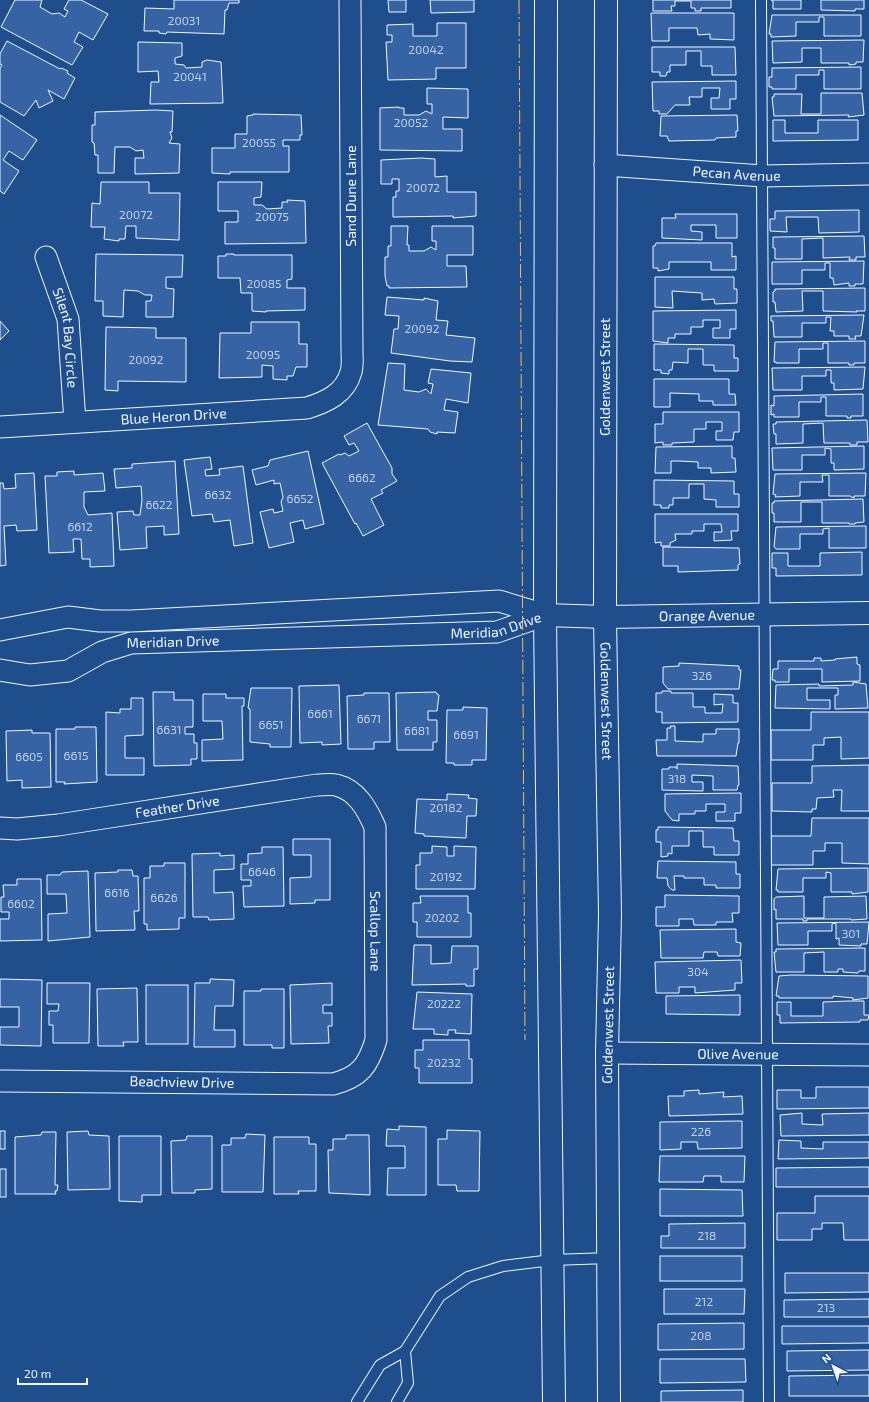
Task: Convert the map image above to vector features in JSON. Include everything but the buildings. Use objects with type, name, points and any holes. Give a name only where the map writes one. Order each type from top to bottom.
[{"type":"main road","points":[[546,0],[545,616],[554,1402]]},
{"type":"main road","name":"Goldenwest Street","points":[[606,0],[605,617],[610,914],[607,1053],[609,1402]]},
{"type":"main road","name":"Orange Avenue","points":[[545,616],[605,617],[869,613]]},
{"type":"street","name":"Sand Dune Lane","points":[[342,390],[351,372],[352,350],[350,0]]},
{"type":"street","name":"Pecan Avenue","points":[[605,165],[763,176],[869,174]]},
{"type":"street","name":"Silent Bay Circle","points":[[46,257],[68,319],[75,422]]},
{"type":"street","name":"Blue Heron Drive","points":[[0,427],[307,408],[326,402],[342,390]]},
{"type":"street","name":"Meridian Drive","points":[[0,630],[68,617],[100,621],[131,621],[499,601],[545,616]]},
{"type":"street","name":"Meridian Drive","points":[[0,670],[30,675],[68,671],[102,652],[131,643],[497,632],[545,616]]},
{"type":"street","name":"Feather Drive","points":[[0,828],[17,829],[58,825],[317,784],[336,785],[353,794]]},
{"type":"street","name":"Scallop Lane","points":[[353,794],[367,808],[375,827],[376,1040],[371,1057],[361,1071]]},
{"type":"street","name":"Olive Avenue","points":[[607,1053],[869,1055]]},
{"type":"street","name":"Beachview Drive","points":[[0,1081],[332,1084],[349,1080],[361,1071]]},
{"type":"lane","points":[[761,0],[769,1402]]},
{"type":"lane","points":[[357,1402],[380,1365],[405,1351],[440,1296],[468,1277],[503,1266],[552,1260],[609,1258]]},
{"type":"lane","points":[[397,1402],[408,1383],[405,1351]]},
{"type":"power","points":[[519,0],[525,1040]]}]
